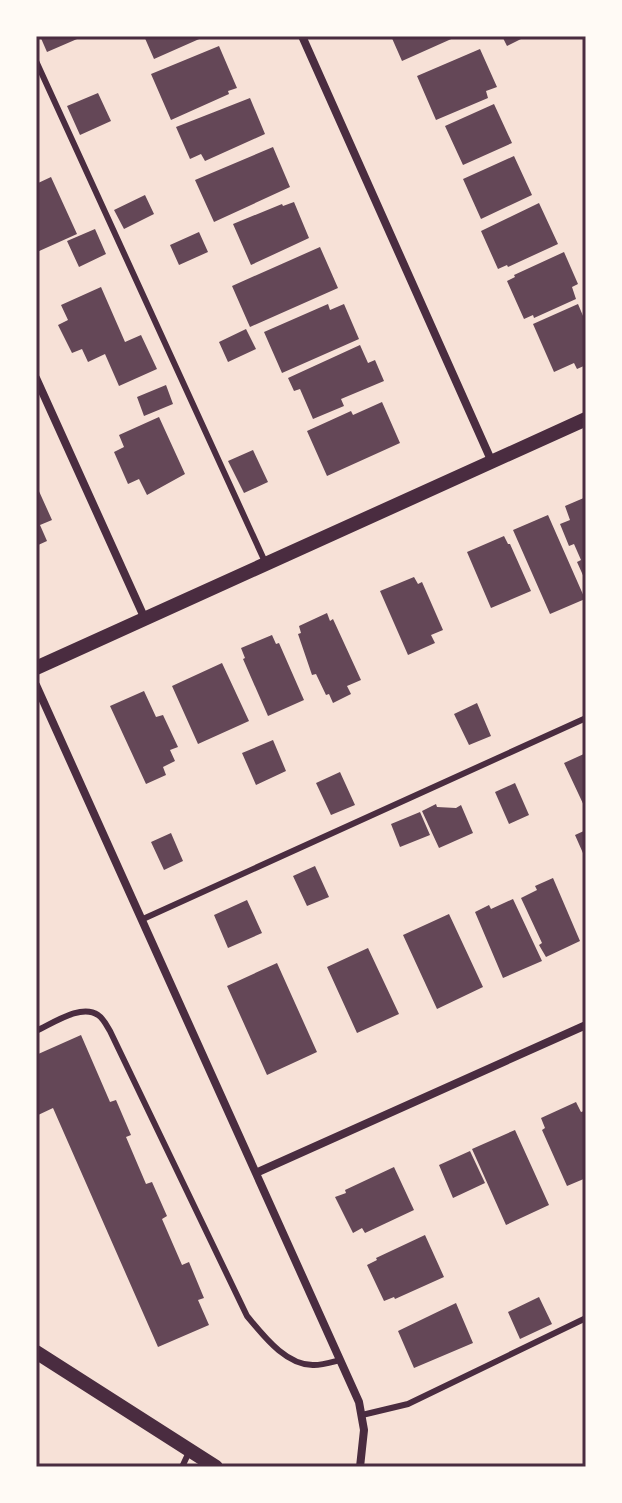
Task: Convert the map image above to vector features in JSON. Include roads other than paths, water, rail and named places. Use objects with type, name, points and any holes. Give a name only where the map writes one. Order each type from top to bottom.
[{"type":"street","points":[[302,36],[492,462]]},
{"type":"street","points":[[36,378],[145,619]]},
{"type":"street","points":[[36,668],[586,419]]},
{"type":"street","points":[[36,685],[359,1402],[364,1447],[360,1467]]},
{"type":"street","points":[[258,1172],[586,1025]]},
{"type":"street","points":[[36,1352],[216,1467]]},
{"type":"lane","points":[[36,61],[266,564]]},
{"type":"lane","points":[[143,919],[586,718]]},
{"type":"lane","points":[[36,1031],[86,1011],[98,1015],[110,1031],[247,1316],[266,1339],[298,1363],[316,1366],[340,1360]]},
{"type":"lane","points":[[362,1415],[408,1404],[586,1318]]},
{"type":"lane","points":[[182,1467],[190,1451]]}]
